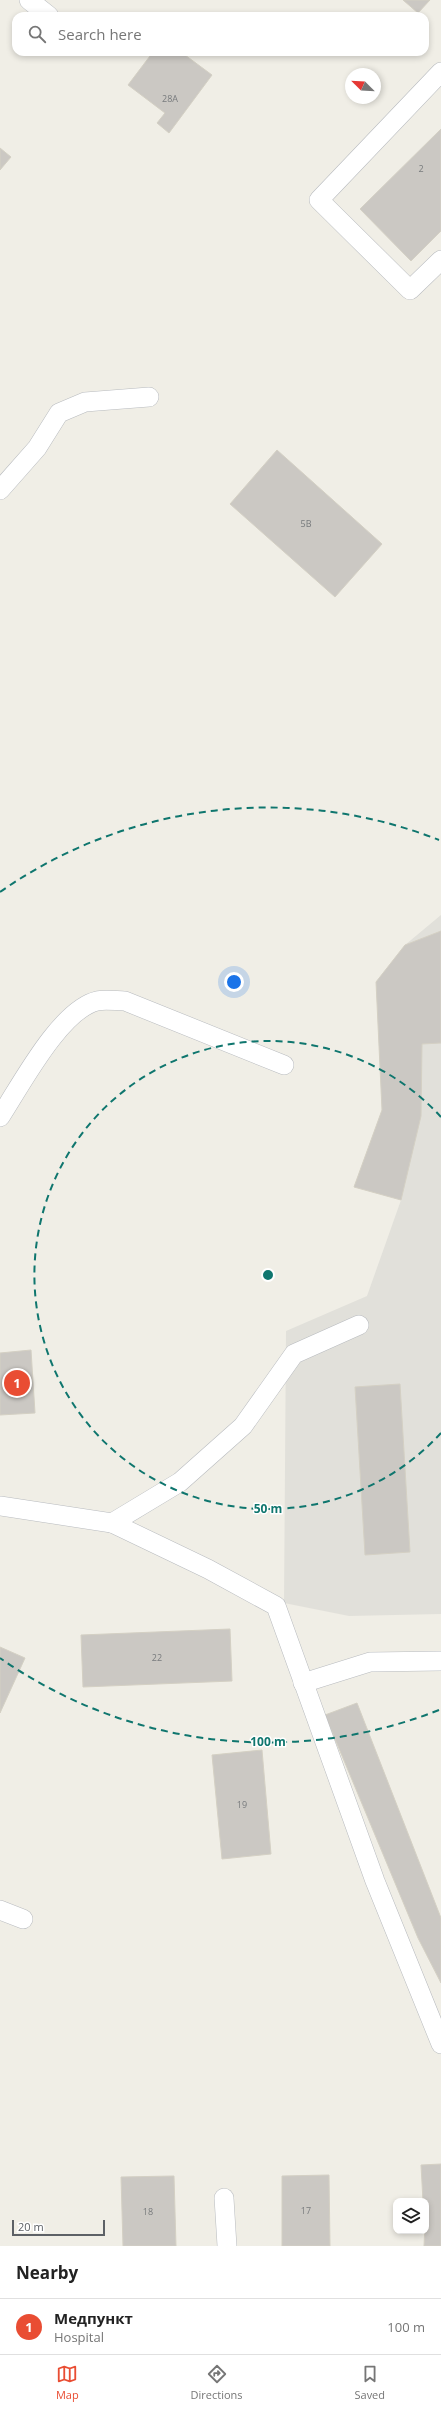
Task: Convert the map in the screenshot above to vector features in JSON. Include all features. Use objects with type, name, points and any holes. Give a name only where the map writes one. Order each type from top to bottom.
[{"type":"lane","points":[[29,0],[44,12]]},
{"type":"lane","points":[[441,72],[320,200],[410,290],[441,260]]},
{"type":"lane","points":[[0,490],[37,448],[59,413],[85,402],[149,397]]},
{"type":"lane","points":[[0,1117],[55,1033],[73,1013],[98,1001],[125,1001],[284,1065]]},
{"type":"lane","points":[[112,1523],[180,1482],[243,1426],[294,1354],[359,1325]]},
{"type":"lane","points":[[0,1506],[112,1523],[208,1569],[276,1606],[374,1881],[441,2044]]},
{"type":"lane","points":[[303,1683],[370,1662],[441,1660]]},
{"type":"lane","points":[[0,1910],[23,1919]]},
{"type":"lane","points":[[224,2198],[227,2246]]},
{"type":"shaded area","points":[[441,915],[441,1614],[349,1616],[284,1603],[286,1331],[367,1296],[401,1200],[354,1187],[382,1110],[376,982],[405,945]]},
{"type":"building","points":[[403,0],[430,0],[419,12],[417,12]]},
{"type":"building","points":[[150,56],[186,56],[212,75],[169,133],[157,123],[165,113],[128,85]]},
{"type":"building","points":[[441,129],[441,231],[411,261],[360,209]]},
{"type":"building","points":[[0,148],[11,157],[0,170]]},
{"type":"building","points":[[277,450],[382,544],[335,597],[230,504]]},
{"type":"building","points":[[441,931],[441,1043],[422,1044],[421,1116],[401,1200],[354,1187],[382,1110],[376,982],[405,945]]},
{"type":"building","points":[[31,1350],[35,1413],[0,1415],[0,1353]]},
{"type":"building","points":[[400,1384],[410,1552],[365,1555],[355,1387]]},
{"type":"building","points":[[230,1629],[232,1681],[83,1687],[81,1635]]},
{"type":"building","points":[[0,1647],[25,1658],[0,1713]]},
{"type":"building","points":[[357,1703],[441,1918],[441,1983],[418,1938],[325,1715]]},
{"type":"building","points":[[262,1750],[271,1854],[222,1859],[212,1755]]},
{"type":"building","points":[[441,2164],[441,2246],[424,2246],[425,2234],[429,2234],[429,2198],[423,2198],[421,2165]]},
{"type":"building","points":[[329,2175],[330,2246],[282,2246],[282,2176]]},
{"type":"building","points":[[174,2176],[176,2246],[123,2246],[121,2177]]},
{"type":"place","name":"Медпункт","points":[[17,1383]]}]
